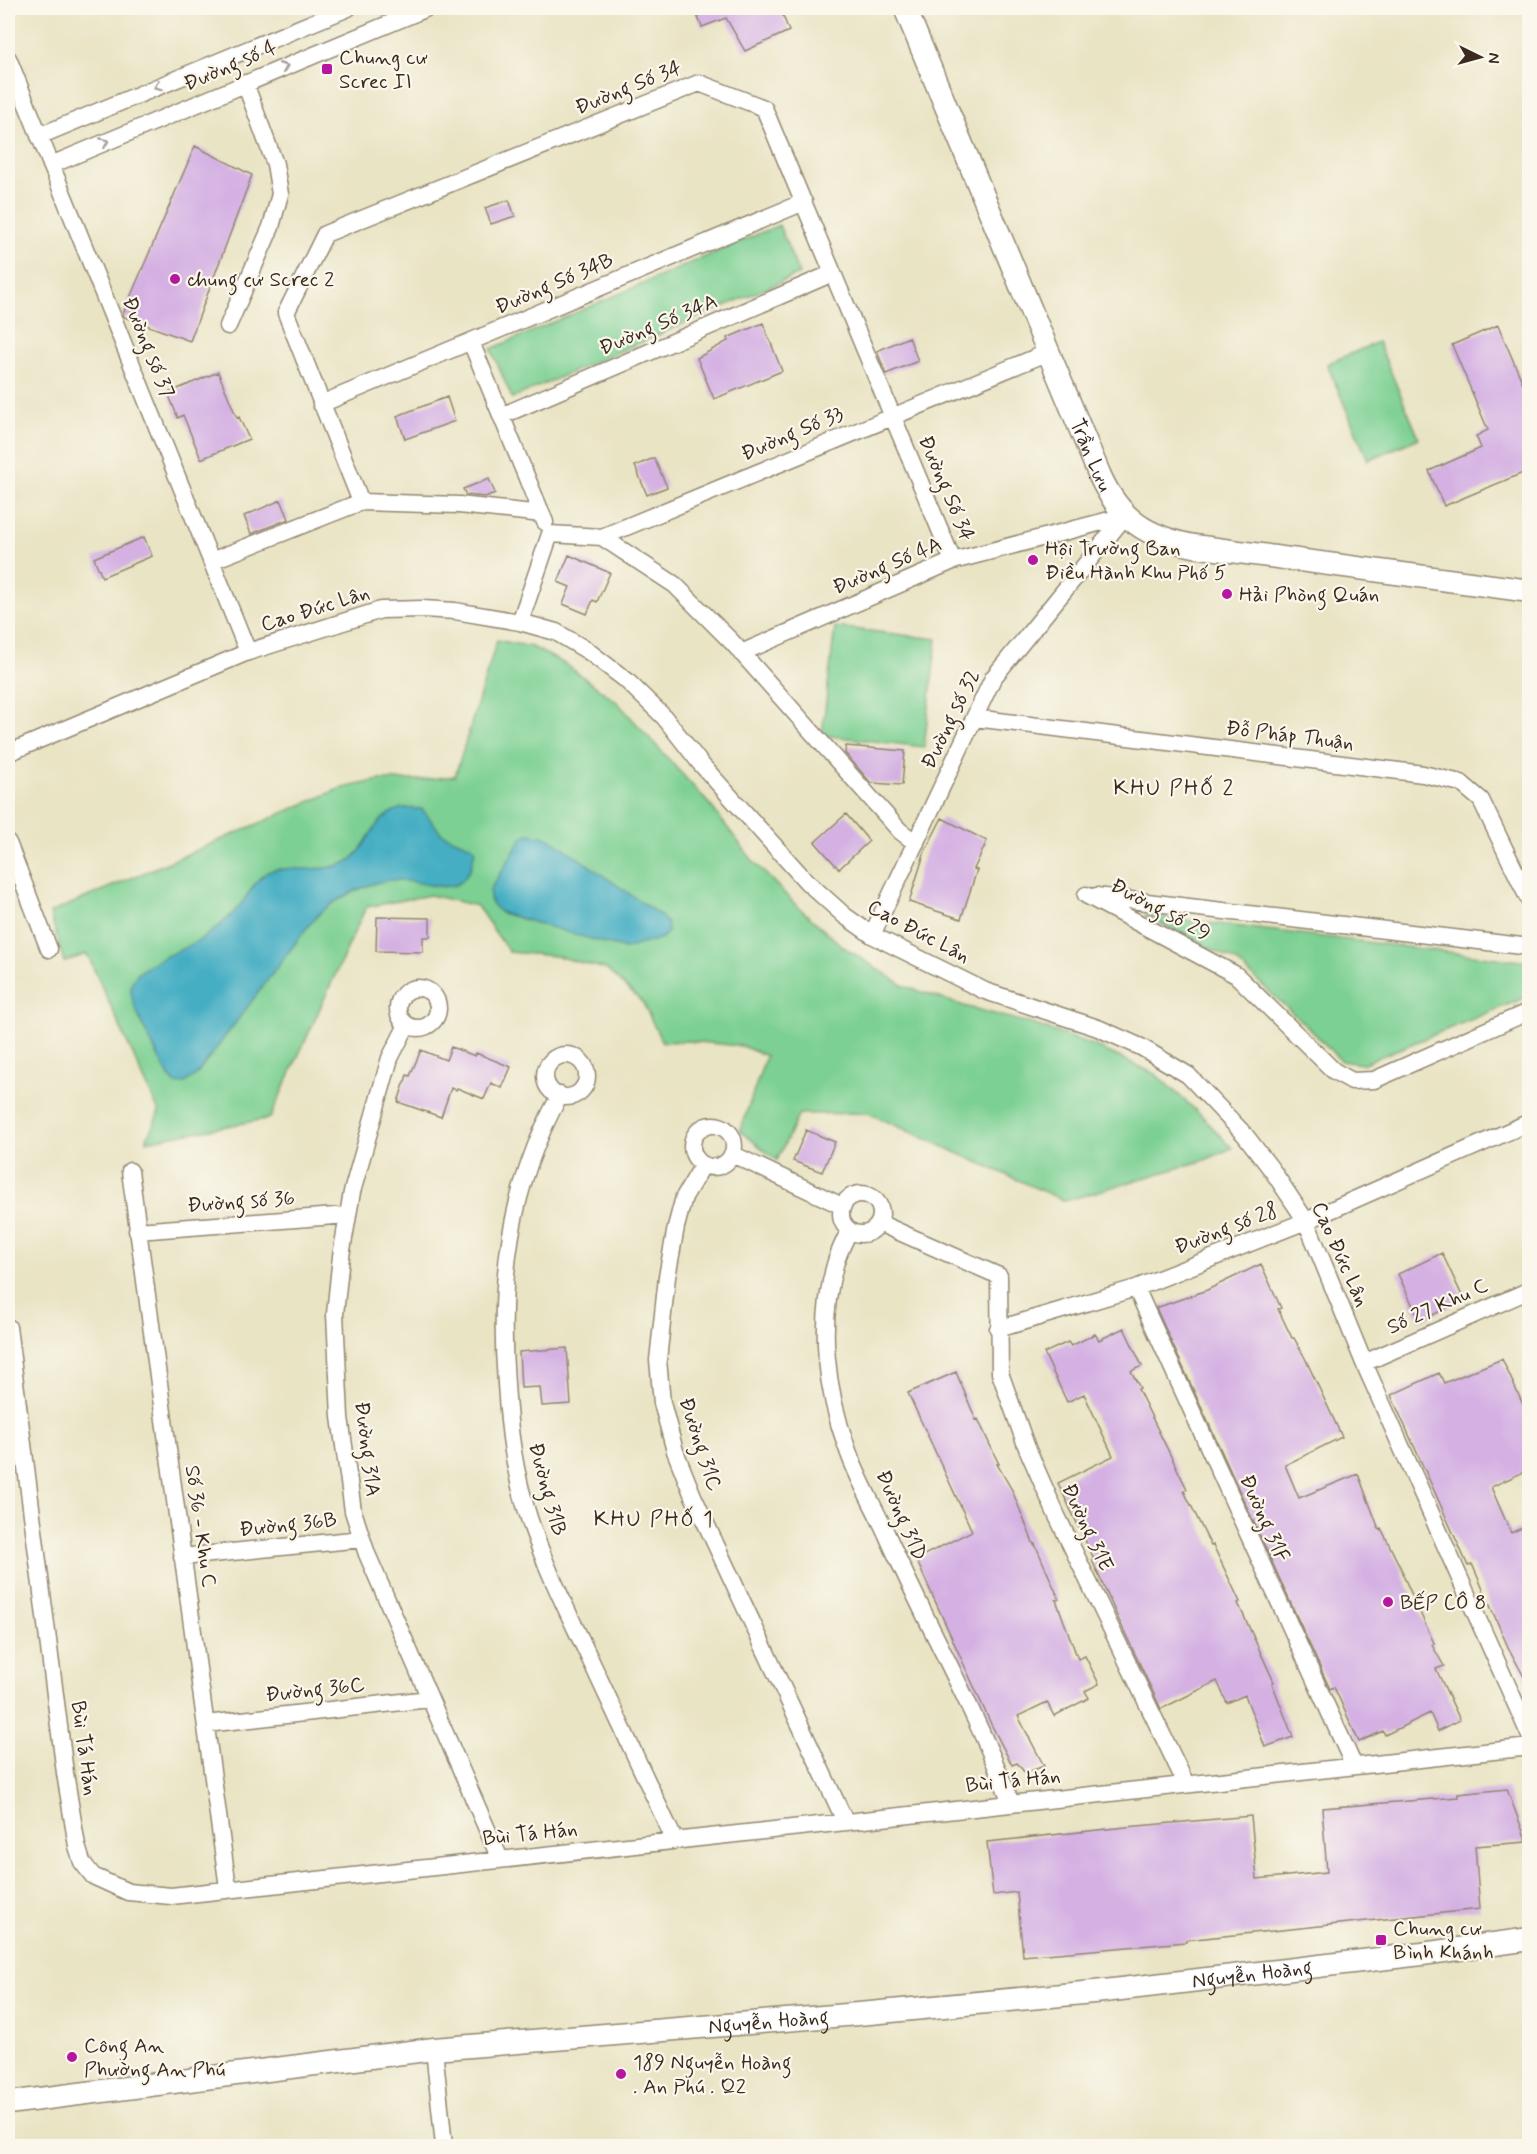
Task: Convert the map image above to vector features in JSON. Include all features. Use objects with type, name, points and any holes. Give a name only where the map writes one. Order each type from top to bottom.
[{"type":"street","name":"Đường số 4","points":[[39,136],[348,8]]},
{"type":"street","name":"Đường số 4","points":[[51,165],[427,8]]},
{"type":"street","name":"Trần Lựu","points":[[905,8],[1106,490],[1125,516],[1149,532],[1185,544],[1530,591]]},
{"type":"street","name":"Đường số 37","points":[[8,58],[248,652]]},
{"type":"street","points":[[228,327],[271,227],[280,194],[276,164],[244,83]]},
{"type":"street","name":"Đường Số 34","points":[[362,502],[286,313],[325,234],[699,83],[764,108],[954,561]]},
{"type":"street","name":"Đường Số 34B","points":[[321,404],[804,202]]},
{"type":"street","name":"Đường Số 34A","points":[[501,416],[833,273]]},
{"type":"street","points":[[471,342],[550,534],[520,622]]},
{"type":"street","name":"Đường Số 33","points":[[550,534],[603,537],[1048,352]]},
{"type":"street","points":[[211,561],[362,502],[459,505],[542,514]]},
{"type":"street","name":"Đường Số 4A","points":[[741,653],[954,561],[1125,516]]},
{"type":"street","name":"Đường số 32","points":[[872,935],[993,678],[1125,516]]},
{"type":"street","points":[[603,537],[675,585],[741,653],[900,831],[916,843]]},
{"type":"street","name":"Cao Đức Lân","points":[[8,753],[248,652],[381,610],[455,611],[520,622],[556,632],[588,651],[626,680],[664,717],[700,763],[806,881],[845,916],[872,935],[985,991],[1098,1028],[1141,1047],[1188,1076],[1245,1135],[1306,1221],[1364,1363],[1530,1736]]},
{"type":"street","name":"Đỗ Pháp Thuận","points":[[975,718],[1423,774],[1461,783],[1481,800],[1530,902]]},
{"type":"street","points":[[8,843],[50,949]]},
{"type":"street","name":"Đường số 29","points":[[1530,947],[1086,895],[1236,975],[1334,1071],[1352,1081],[1374,1080],[1530,1011]]},
{"type":"street","name":"Đường 31A","points":[[407,1025],[390,1058],[352,1192],[348,1215],[335,1314],[340,1417],[353,1511],[362,1539],[387,1604],[500,1859]]},
{"type":"street","name":"Đường 31B","points":[[560,1095],[544,1124],[526,1168],[504,1274],[503,1352],[513,1462],[547,1568],[674,1839]]},
{"type":"street","name":"Đường số 28","points":[[998,1329],[1136,1288],[1306,1221],[1530,1122]]},
{"type":"street","points":[[719,1125],[725,1128],[733,1140],[732,1154],[717,1167],[703,1165],[693,1155],[694,1135],[705,1126],[719,1125]]},
{"type":"street","points":[[732,1154],[842,1206]]},
{"type":"street","name":"Đường 31C","points":[[703,1165],[684,1197],[667,1277],[658,1360],[662,1403],[675,1451],[693,1496],[845,1821]]},
{"type":"street","name":"Số 36 - Khu C","points":[[130,1171],[228,1888]]},
{"type":"street","points":[[863,1194],[869,1196],[874,1199],[881,1210],[879,1223],[869,1233],[849,1232],[841,1220],[842,1206],[850,1196],[863,1194]]},
{"type":"street","name":"Đường số 36","points":[[137,1231],[348,1215]]},
{"type":"street","name":"Đường 31E","points":[[879,1223],[999,1276],[1000,1373],[1027,1448],[1061,1525],[1186,1784]]},
{"type":"street","name":"Đường 31D","points":[[849,1232],[835,1262],[828,1293],[825,1324],[830,1387],[839,1422],[847,1449],[912,1592],[991,1751],[1011,1803]]},
{"type":"street","name":"Đường 31F","points":[[1136,1288],[1354,1766]]},
{"type":"street","name":"Số 27 Khu C","points":[[1364,1363],[1528,1296]]},
{"type":"street","name":"Bùi Tá Hán","points":[[8,1328],[65,1773],[77,1846],[82,1863],[93,1876],[128,1892],[171,1896],[674,1839],[1530,1747]]},
{"type":"street","name":"Đường 36B","points":[[182,1557],[362,1539]]},
{"type":"street","name":"Đường 36C","points":[[206,1724],[429,1699]]},
{"type":"street","name":"Nguyễn Hoàng","points":[[8,2103],[434,2049],[1104,1991],[1422,1954],[1530,1939]]},
{"type":"street","points":[[434,2049],[444,2146]]},
{"type":"green space","points":[[779,225],[799,274],[512,398],[491,349]]},
{"type":"green space","points":[[1378,342],[1419,438],[1368,460],[1327,364]]},
{"type":"green space","points":[[835,627],[937,639],[924,747],[822,735]]},
{"type":"green space","points":[[497,640],[532,647],[565,664],[617,702],[710,805],[753,861],[794,903],[842,946],[904,986],[964,1006],[1032,1024],[1093,1045],[1155,1074],[1201,1115],[1232,1148],[1205,1160],[1065,1201],[868,1113],[799,1114],[777,1160],[740,1131],[766,1056],[742,1046],[687,1041],[662,1042],[643,1003],[606,969],[556,956],[509,952],[477,906],[430,895],[366,907],[270,1118],[146,1141],[159,1112],[87,954],[64,962],[50,913],[339,789],[379,780],[421,780],[455,776]]},
{"type":"green space","points":[[1144,915],[1529,962],[1529,996],[1362,1064],[1341,1061],[1236,961]]},
{"type":"water","points":[[402,808],[422,809],[442,834],[475,849],[470,868],[464,879],[455,885],[445,887],[407,881],[385,881],[358,890],[331,904],[309,925],[197,1074],[185,1083],[176,1084],[169,1077],[139,1017],[131,993],[134,977],[150,964],[193,944],[224,922],[263,875],[272,870],[323,868],[345,863],[359,851],[381,820]]},
{"type":"water","points":[[527,834],[542,836],[554,841],[661,916],[667,923],[668,932],[662,938],[625,949],[499,911],[491,901],[490,890],[522,838]]},
{"type":"building","points":[[694,8],[780,8],[789,31],[745,51],[726,18],[702,27]]},
{"type":"building","name":"chung cư Screc 2","points":[[195,146],[252,175],[190,341],[124,317],[123,314]]},
{"type":"building","points":[[509,200],[515,216],[491,224],[485,208]]},
{"type":"building","points":[[763,323],[782,371],[714,399],[697,358],[728,341],[727,338]]},
{"type":"building","points":[[1498,325],[1530,400],[1530,470],[1444,506],[1429,471],[1481,448],[1476,436],[1488,430],[1452,345]]},
{"type":"building","points":[[909,337],[918,361],[886,374],[877,351]]},
{"type":"building","points":[[218,372],[237,418],[239,417],[249,439],[201,459],[183,415],[178,418],[168,393]]},
{"type":"building","points":[[447,397],[455,421],[405,439],[397,416]]},
{"type":"building","points":[[654,458],[667,487],[647,495],[635,466]]},
{"type":"building","points":[[489,479],[495,493],[485,497],[466,495],[463,489]]},
{"type":"building","points":[[281,500],[289,519],[251,534],[244,516]]},
{"type":"building","points":[[144,537],[152,556],[102,577],[94,558]]},
{"type":"building","points":[[569,555],[610,573],[597,602],[593,600],[587,614],[563,604],[570,587],[558,582]]},
{"type":"building","points":[[846,746],[905,751],[902,785],[871,783],[845,753]]},
{"type":"building","points":[[846,814],[869,841],[839,869],[815,842]]},
{"type":"building","points":[[942,818],[987,841],[974,869],[977,870],[961,919],[909,902],[925,851]]},
{"type":"building","points":[[377,917],[430,918],[430,937],[423,937],[423,952],[376,951]]},
{"type":"building","points":[[451,1047],[475,1056],[476,1053],[511,1067],[502,1088],[491,1083],[484,1099],[457,1088],[456,1090],[451,1088],[441,1117],[398,1102],[407,1075],[410,1076],[421,1050],[446,1060]]},
{"type":"building","points":[[806,1130],[835,1142],[822,1172],[793,1161]]},
{"type":"building","points":[[1442,1253],[1464,1300],[1420,1321],[1398,1274]]},
{"type":"building","points":[[1261,1264],[1281,1308],[1278,1309],[1305,1358],[1342,1437],[1285,1465],[1299,1498],[1358,1474],[1379,1529],[1381,1528],[1403,1573],[1434,1643],[1432,1645],[1444,1666],[1436,1669],[1460,1720],[1438,1731],[1430,1713],[1385,1735],[1383,1731],[1359,1742],[1334,1687],[1330,1689],[1156,1308],[1207,1290]]},
{"type":"building","points":[[1124,1328],[1142,1366],[1131,1371],[1140,1388],[1138,1389],[1187,1489],[1184,1491],[1240,1602],[1238,1603],[1274,1682],[1272,1683],[1293,1737],[1265,1747],[1245,1695],[1227,1703],[1217,1681],[1161,1709],[1058,1483],[1113,1456],[1084,1394],[1067,1402],[1044,1353],[1068,1342],[1071,1346],[1095,1334],[1099,1340]]},
{"type":"building","points":[[567,1348],[571,1404],[542,1406],[540,1387],[521,1388],[519,1352]]},
{"type":"building","points":[[1502,1359],[1530,1420],[1530,1469],[1491,1487],[1511,1533],[1530,1524],[1530,1688],[1508,1647],[1472,1564],[1468,1566],[1391,1395],[1439,1373],[1444,1383]]},
{"type":"building","points":[[956,1372],[976,1420],[978,1419],[999,1464],[997,1464],[1012,1490],[1059,1599],[1056,1600],[1078,1659],[1085,1656],[1099,1684],[1085,1691],[1089,1698],[1054,1716],[1047,1702],[1018,1716],[1044,1766],[1025,1773],[1017,1763],[1012,1765],[991,1724],[916,1559],[972,1531],[908,1393]]},
{"type":"building","points":[[1507,1789],[1527,1842],[1475,1846],[1480,1909],[1186,1940],[1186,1942],[1023,1956],[1017,1892],[993,1895],[987,1842],[1251,1816],[1257,1879],[1327,1872],[1322,1808],[1458,1797],[1458,1794]]},
{"type":"place","name":"Chung cư Screc II","points":[[327,69]]},
{"type":"place","name":"chung cư Screc 2","points":[[175,279]]},
{"type":"place","name":"Hội Trường Ban Điều Hành Khu Phố 5","points":[[1033,560]]},
{"type":"place","name":"Hải Phòng Quán","points":[[1227,594]]},
{"type":"place","name":"BẾP CÔ 8","points":[[1388,1602]]},
{"type":"place","name":"Chung cư Bình Khánh","points":[[1381,1940]]},
{"type":"place","name":"Công An Phường An Phú","points":[[72,2057]]},
{"type":"place","name":"189 Nguyễn Hoàng . An Phú . Q2","points":[[621,2074]]},
{"type":"district","name":"KHU PHỐ 2","points":[[1174,787]]},
{"type":"district","name":"KHU PHỐ 1","points":[[654,1518]]}]
